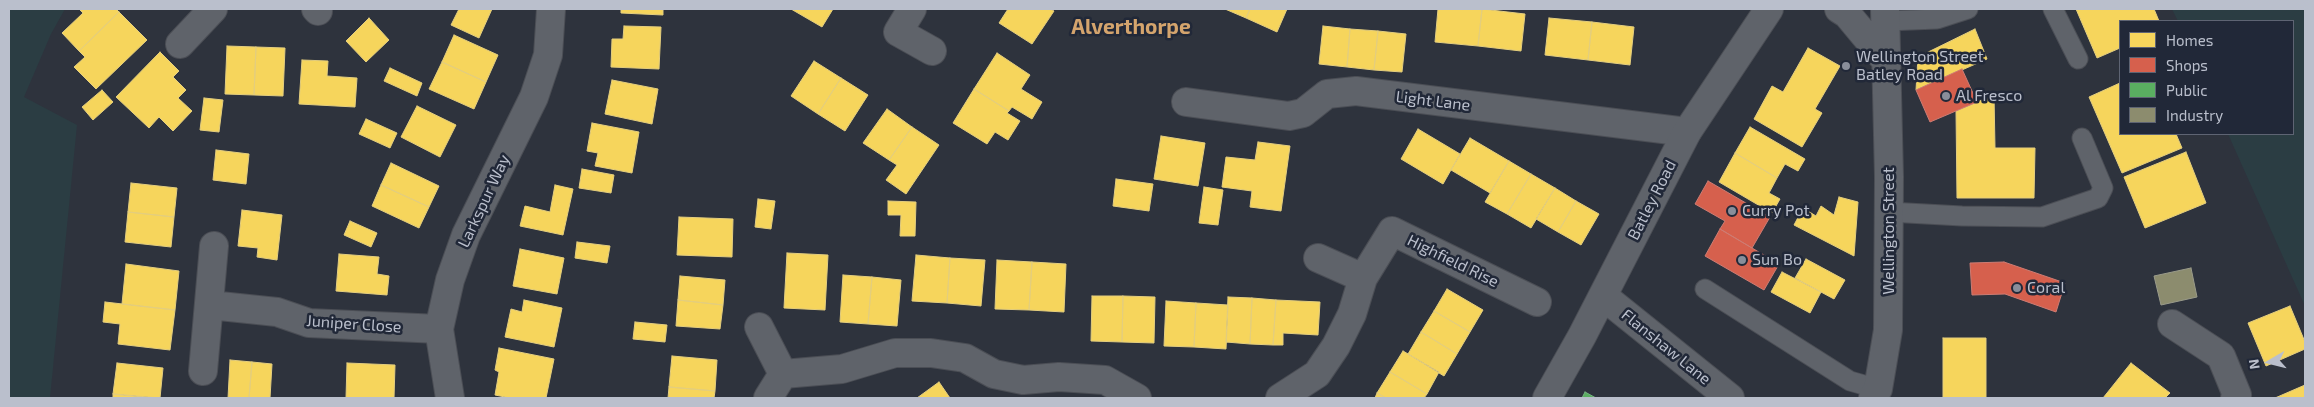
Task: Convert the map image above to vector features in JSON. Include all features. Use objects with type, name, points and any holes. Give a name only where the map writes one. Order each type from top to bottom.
[{"type":"street","points":[[180,44],[213,9]]},
{"type":"street","name":"Larkspur Way","points":[[450,398],[440,329],[450,280],[466,235],[534,97],[548,55],[551,9]]},
{"type":"street","points":[[912,9],[898,32],[932,51]]},
{"type":"street","points":[[1839,9],[1847,14],[1887,62]]},
{"type":"street","name":"Batley Road","points":[[1547,398],[1603,296],[1687,132],[1761,11]]},
{"type":"street","name":"Wellington Street","points":[[1876,394],[1888,330],[1889,212],[1885,15]]},
{"type":"street","name":"Light Lane","points":[[1186,102],[1288,116],[1303,113],[1327,94],[1356,91],[1687,132]]},
{"type":"street","name":"Highfield Rise","points":[[1280,398],[1317,374],[1336,346],[1352,314],[1363,278],[1392,231],[1537,302]]},
{"type":"street","points":[[202,371],[210,305],[214,246]]},
{"type":"street","points":[[1318,258],[1363,278]]},
{"type":"street","name":"Flanshaw Lane","points":[[1603,296],[1730,398]]},
{"type":"street","name":"Juniper Close","points":[[210,305],[277,312],[310,323],[440,329]]},
{"type":"street","points":[[2172,324],[2221,356],[2237,395],[2235,398]]},
{"type":"street","points":[[759,327],[783,374]]},
{"type":"street","points":[[783,374],[842,369],[895,353],[931,353],[965,358],[994,374],[1023,380],[1059,378],[1105,380],[1138,398]]},
{"type":"street","points":[[768,398],[783,374]]},
{"type":"lane","points":[[1885,15],[1937,19],[1968,9]]},
{"type":"lane","points":[[2053,9],[2078,58]]},
{"type":"lane","points":[[1889,212],[1962,216],[2042,217],[2098,198],[2103,188],[2082,138]]},
{"type":"lane","points":[[1706,289],[1850,381],[1876,394]]},
{"type":"shaded area","points":[[9,9],[65,9],[51,34],[24,97],[77,125],[50,398],[9,398]]},
{"type":"shaded area","points":[[2172,9],[2305,9],[2305,306],[2228,135],[2294,135],[2294,20],[2178,20]]},
{"type":"building: Homes","points":[[79,9],[116,9],[119,12],[79,51],[62,33],[83,13]]},
{"type":"building: Homes","points":[[459,9],[492,9],[479,38],[451,25]]},
{"type":"building: Homes","points":[[621,9],[663,9],[663,15],[621,13]]},
{"type":"building: Homes","points":[[791,9],[833,9],[822,27]]},
{"type":"building: Homes","points":[[1008,9],[1050,9],[1054,11],[1032,44],[999,23]]},
{"type":"building: Homes","points":[[1225,9],[1250,9],[1246,18]]},
{"type":"building: Homes","points":[[1250,9],[1287,9],[1277,32],[1246,18]]},
{"type":"building: Homes","points":[[1438,9],[1482,9],[1478,46],[1435,42]]},
{"type":"building: Homes","points":[[1482,9],[1525,14],[1521,51],[1478,46]]},
{"type":"building: Homes","points":[[2076,9],[2154,9],[2159,20],[2119,20],[2119,48],[2097,58]]},
{"type":"building: Homes","points":[[119,12],[147,40],[96,89],[74,67],[85,57],[79,51]]},
{"type":"building: Homes","points":[[369,18],[389,40],[366,62],[346,41]]},
{"type":"building: Homes","points":[[1549,18],[1592,22],[1588,60],[1545,55]]},
{"type":"building: Homes","points":[[1592,22],[1634,27],[1630,65],[1588,60]]},
{"type":"building: Homes","points":[[624,26],[661,27],[659,69],[611,67],[612,39],[623,39]]},
{"type":"building: Homes","points":[[1323,26],[1350,29],[1347,67],[1319,64]]},
{"type":"building: Homes","points":[[1350,29],[1378,31],[1374,70],[1347,67]]},
{"type":"building: Homes","points":[[1975,29],[1987,59],[1916,90],[1918,57]]},
{"type":"building: Homes","points":[[1378,31],[1406,34],[1402,72],[1374,70]]},
{"type":"building: Homes","points":[[454,35],[498,55],[486,82],[442,62]]},
{"type":"building: Homes","points":[[227,46],[256,47],[254,95],[225,94]]},
{"type":"building: Homes","points":[[256,47],[285,48],[283,96],[254,95]]},
{"type":"building: Homes","points":[[1808,48],[1840,66],[1815,109],[1822,113],[1802,147],[1754,119],[1772,86],[1783,92]]},
{"type":"building: Homes","points":[[160,52],[179,71],[173,77],[186,90],[178,98],[192,111],[173,131],[159,117],[149,128],[116,97]]},
{"type":"building: Homes","points":[[997,53],[1030,75],[1021,89],[1042,102],[1032,119],[1012,107],[1009,111],[974,89]]},
{"type":"building: Homes","points":[[302,60],[328,61],[327,76],[357,78],[355,107],[299,104]]},
{"type":"building: Homes","points":[[814,61],[841,78],[818,114],[791,96]]},
{"type":"building: Homes","points":[[442,62],[486,82],[474,109],[429,89]]},
{"type":"building: Homes","points":[[390,68],[422,83],[417,96],[384,81]]},
{"type":"building: Homes","points":[[841,78],[868,95],[845,131],[818,114]]},
{"type":"building: Homes","points":[[612,80],[658,89],[652,124],[605,114]]},
{"type":"building: Homes","points":[[2119,83],[2119,135],[2176,135],[2182,148],[2122,173],[2089,97]]},
{"type":"building: Homes","points":[[974,89],[1009,111],[1007,113],[1020,121],[1008,140],[995,132],[987,144],[953,123]]},
{"type":"building: Homes","points":[[102,90],[113,102],[93,120],[82,107]]},
{"type":"building: Homes","points":[[1994,95],[1995,148],[2035,148],[2034,198],[1957,198],[1956,111]]},
{"type":"building: Homes","points":[[204,98],[223,100],[219,132],[200,130]]},
{"type":"building: Homes","points":[[417,106],[456,125],[440,157],[401,137]]},
{"type":"building: Homes","points":[[887,109],[912,127],[889,160],[863,143]]},
{"type":"building: Homes","points":[[366,119],[397,133],[390,148],[359,134]]},
{"type":"building: Homes","points":[[592,123],[639,132],[632,173],[595,166],[598,153],[587,151]]},
{"type":"building: Homes","points":[[912,127],[939,145],[906,194],[886,180],[897,165],[889,160]]},
{"type":"building: Homes","points":[[1750,127],[1805,159],[1798,171],[1785,164],[1777,178],[1735,153]]},
{"type":"building: Homes","points":[[1418,129],[1460,154],[1443,184],[1401,159]]},
{"type":"building: Homes","points":[[1161,136],[1205,143],[1198,186],[1154,179]]},
{"type":"building: Homes","points":[[1470,138],[1509,161],[1490,193],[1451,170]]},
{"type":"building: Homes","points":[[1258,142],[1290,146],[1281,211],[1250,207],[1252,191],[1222,187],[1226,157],[1255,160]]},
{"type":"building: Homes","points":[[216,150],[249,154],[246,184],[213,180]]},
{"type":"building: Homes","points":[[2186,152],[2206,203],[2145,228],[2124,177]]},
{"type":"building: Homes","points":[[1735,153],[1777,178],[1769,193],[1780,199],[1772,213],[1719,182]]},
{"type":"building: Homes","points":[[1509,161],[1531,174],[1507,214],[1485,202]]},
{"type":"building: Homes","points":[[391,163],[439,186],[429,207],[381,185]]},
{"type":"building: Homes","points":[[582,169],[614,175],[611,193],[579,188]]},
{"type":"building: Homes","points":[[1531,174],[1555,188],[1531,228],[1507,214]]},
{"type":"building: Homes","points":[[1116,179],[1153,184],[1149,211],[1113,206]]},
{"type":"building: Homes","points":[[131,183],[177,188],[174,217],[128,212]]},
{"type":"building: Homes","points":[[381,185],[429,207],[419,228],[372,206]]},
{"type":"building: Homes","points":[[555,185],[573,189],[563,235],[520,226],[525,206],[550,212]]},
{"type":"building: Homes","points":[[1204,187],[1223,190],[1218,225],[1199,223]]},
{"type":"building: Homes","points":[[1555,188],[1576,201],[1558,232],[1536,219]]},
{"type":"building: Homes","points":[[1839,197],[1858,202],[1854,256],[1794,225],[1803,208],[1816,216],[1821,206],[1834,215]]},
{"type":"building: Homes","points":[[758,199],[775,201],[771,229],[755,227]]},
{"type":"building: Homes","points":[[888,201],[916,202],[915,236],[900,236],[901,215],[888,215]]},
{"type":"building: Homes","points":[[1576,201],[1599,214],[1581,245],[1558,232]]},
{"type":"building: Homes","points":[[242,210],[282,215],[277,260],[257,257],[258,248],[238,246]]},
{"type":"building: Homes","points":[[128,212],[174,217],[171,247],[125,242]]},
{"type":"building: Homes","points":[[679,217],[733,219],[732,257],[677,255]]},
{"type":"building: Homes","points":[[350,221],[377,233],[371,247],[344,235]]},
{"type":"building: Homes","points":[[577,242],[610,246],[607,263],[575,258]]},
{"type":"building: Homes","points":[[520,249],[564,258],[557,294],[513,286]]},
{"type":"building: Homes","points":[[787,253],[828,255],[825,310],[784,308]]},
{"type":"building: Homes","points":[[339,254],[379,257],[377,274],[389,276],[387,295],[336,291]]},
{"type":"building: Homes","points":[[916,255],[950,258],[947,303],[912,301]]},
{"type":"building: Homes","points":[[950,258],[985,260],[981,306],[947,303]]},
{"type":"building: Homes","points":[[1806,259],[1845,280],[1834,299],[1795,278]]},
{"type":"building: Homes","points":[[997,260],[1032,262],[1029,310],[995,309]]},
{"type":"building: Homes","points":[[1032,262],[1066,264],[1064,312],[1029,310]]},
{"type":"building: Homes","points":[[126,264],[179,271],[175,310],[122,304]]},
{"type":"building: Homes","points":[[1782,272],[1821,292],[1810,313],[1771,292]]},
{"type":"building: Homes","points":[[843,275],[872,277],[868,324],[840,322]]},
{"type":"building: Homes","points":[[680,276],[725,280],[723,305],[678,300]]},
{"type":"building: Homes","points":[[872,277],[901,280],[897,326],[868,324]]},
{"type":"building: Homes","points":[[1447,289],[1483,310],[1470,332],[1434,311]]},
{"type":"building: Homes","points":[[1092,296],[1123,296],[1122,342],[1091,341]]},
{"type":"building: Homes","points":[[1123,296],[1155,297],[1154,343],[1122,342]]},
{"type":"building: Homes","points":[[1228,297],[1252,298],[1250,344],[1226,342]]},
{"type":"building: Homes","points":[[1252,298],[1276,300],[1273,345],[1250,344]]},
{"type":"building: Homes","points":[[524,300],[562,308],[554,347],[505,337],[511,309],[522,312]]},
{"type":"building: Homes","points":[[678,300],[723,305],[720,329],[676,326]]},
{"type":"building: Homes","points":[[1276,300],[1320,302],[1318,335],[1283,333],[1283,345],[1273,345]]},
{"type":"building: Homes","points":[[1166,301],[1196,303],[1194,347],[1164,346]]},
{"type":"building: Homes","points":[[105,302],[175,310],[170,350],[118,344],[120,324],[103,322]]},
{"type":"building: Homes","points":[[1196,303],[1228,305],[1226,349],[1194,347]]},
{"type":"building: Homes","points":[[2290,306],[2305,342],[2305,349],[2266,366],[2248,323]]},
{"type":"building: Homes","points":[[1434,311],[1470,332],[1457,354],[1421,332]]},
{"type":"building: Homes","points":[[635,322],[667,325],[665,342],[633,339]]},
{"type":"building: Homes","points":[[1421,332],[1457,354],[1444,376],[1408,354]]},
{"type":"building: Homes","points":[[1943,338],[1986,338],[1986,398],[1943,398]]},
{"type":"building: Homes","points":[[499,348],[554,359],[546,398],[510,398],[495,395],[499,372],[495,370]]},
{"type":"building: Homes","points":[[1403,351],[1439,372],[1427,394],[1390,372]]},
{"type":"building: Homes","points":[[672,356],[717,360],[715,391],[669,387]]},
{"type":"building: Homes","points":[[230,360],[252,362],[249,398],[228,398]]},
{"type":"building: Homes","points":[[252,362],[272,364],[270,398],[249,398]]},
{"type":"building: Homes","points":[[117,363],[163,368],[160,398],[113,394]]},
{"type":"building: Homes","points":[[347,363],[395,365],[394,398],[346,398]]},
{"type":"building: Homes","points":[[2131,363],[2170,393],[2165,398],[2103,398]]},
{"type":"building: Homes","points":[[1390,372],[1427,394],[1424,398],[1386,398],[1377,393]]},
{"type":"building: Homes","points":[[939,382],[950,398],[917,398]]},
{"type":"building: Homes","points":[[2305,385],[2305,398],[2275,398]]},
{"type":"building: Homes","points":[[669,387],[715,391],[714,398],[668,398]]},
{"type":"building: Homes","points":[[1377,393],[1386,398],[1375,398]]},
{"type":"building: Homes","points":[[113,394],[153,398],[113,398]]},
{"type":"building: Shops","name":"Al Fresco","points":[[1962,69],[1977,102],[1930,122],[1916,90]]},
{"type":"building: Shops","name":"Curry Pot","points":[[1708,181],[1770,217],[1752,248],[1720,229],[1725,221],[1695,204]]},
{"type":"building: Shops","name":"Sun Bo","points":[[1720,229],[1779,264],[1764,290],[1705,256]]},
{"type":"building: Shops","name":"Coral","points":[[2004,262],[2065,283],[2056,312],[2005,294],[1972,295],[1970,263]]},
{"type":"building: Public","points":[[1585,392],[1596,398],[1582,398]]},
{"type":"building: Industry","points":[[2191,268],[2197,297],[2161,305],[2154,276]]},
{"type":"place","name":"Wellington Street Batley Road","points":[[1846,66]]},
{"type":"place","name":"Al Fresco","points":[[1946,96]]},
{"type":"place","name":"Curry Pot","points":[[1732,211]]},
{"type":"place","name":"Sun Bo","points":[[1742,260]]},
{"type":"place","name":"Coral","points":[[2017,288]]},
{"type":"district","name":"Alverthorpe","points":[[1131,27]]}]
